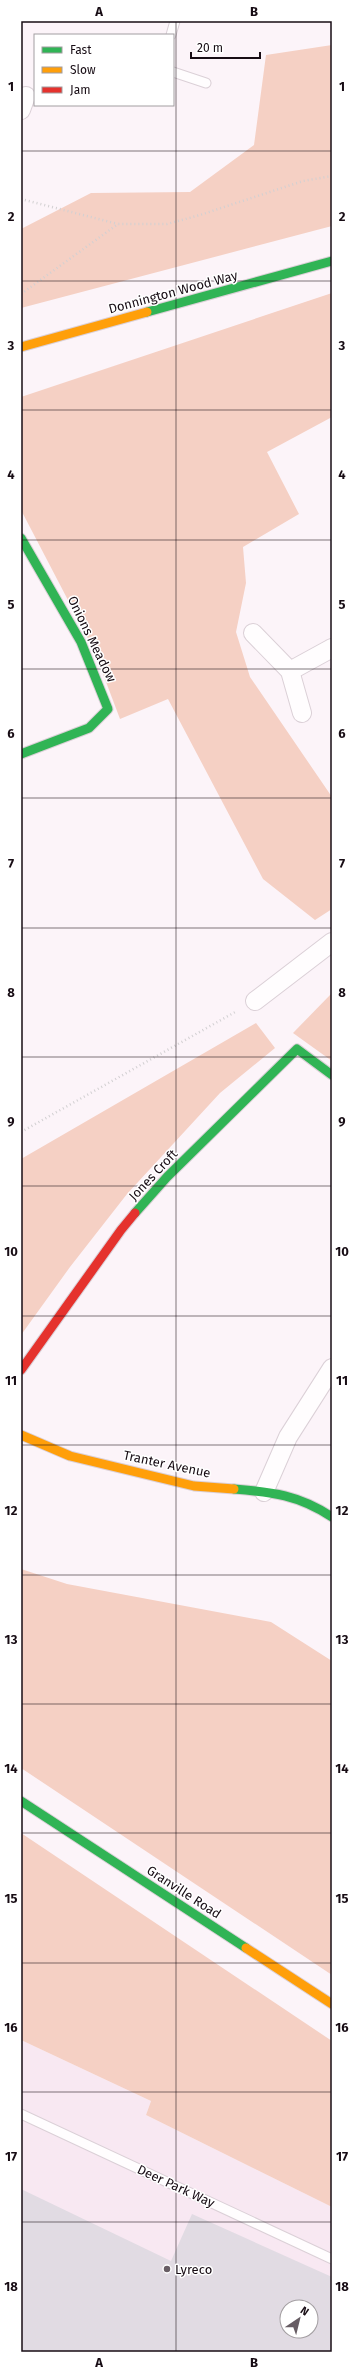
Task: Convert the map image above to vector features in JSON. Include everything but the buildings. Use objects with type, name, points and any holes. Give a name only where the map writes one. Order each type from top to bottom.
[{"type":"street","name":"Donnington Wood Way","points":[[21,347],[332,261]]},
{"type":"street","name":"Onions Meadow","points":[[21,538],[64,608],[100,682],[108,709],[89,728],[21,754]]},
{"type":"street","points":[[253,633],[290,671],[302,713]]},
{"type":"street","points":[[290,671],[332,648]]},
{"type":"street","points":[[255,1001],[332,942]]},
{"type":"street","name":"Jones Croft","points":[[21,1370],[126,1224],[167,1177],[297,1049],[332,1075]]},
{"type":"street","points":[[264,1492],[288,1437],[332,1368]]},
{"type":"street","name":"Tranter Avenue","points":[[21,1435],[70,1456],[194,1486],[279,1494],[320,1509],[332,1517]]},
{"type":"street","name":"Granville Road","points":[[21,1801],[332,2004]]},
{"type":"lane","points":[[171,34],[175,21]]},
{"type":"lane","points":[[174,72],[206,83]]},
{"type":"lane","name":"Deer Park Way","points":[[21,2114],[332,2259]]},
{"type":"path","points":[[21,199],[118,224],[167,224],[200,215],[303,181],[332,176]]},
{"type":"path","points":[[21,294],[118,224]]},
{"type":"path","points":[[21,1132],[255,1001]]},
{"type":"shaded area","points":[[332,45],[332,226],[21,308],[21,229],[91,193],[190,192],[254,145],[266,55]]},
{"type":"shaded area","points":[[332,293],[332,417],[267,452],[299,514],[243,547],[246,583],[236,632],[250,677],[332,797],[332,909],[315,920],[263,879],[168,699],[120,719],[94,650],[21,510],[21,397]]},
{"type":"shaded area","points":[[332,993],[332,1061],[293,1033]]},
{"type":"shaded area","points":[[256,1023],[275,1048],[220,1093],[127,1194],[70,1267],[21,1335],[21,1159]]},
{"type":"shaded area","points":[[21,1569],[67,1584],[271,1622],[332,1661],[332,1975],[21,1768]]},
{"type":"shaded area","points":[[21,1833],[332,2041],[332,2207],[146,2115],[151,2101],[21,2040]]},
{"type":"shaded area","points":[[21,2040],[151,2101],[146,2115],[332,2207],[332,2352],[21,2352]]},
{"type":"traffic: fast","points":[[147,312],[332,261]]},
{"type":"traffic: fast","points":[[21,538],[81,642],[108,709],[89,728],[21,754]]},
{"type":"traffic: fast","points":[[135,1213],[167,1177],[297,1049],[332,1075]]},
{"type":"traffic: fast","points":[[234,1489],[273,1493],[297,1499],[332,1517]]},
{"type":"traffic: fast","points":[[21,1801],[246,1948]]},
{"type":"traffic: slow","points":[[21,347],[147,312]]},
{"type":"traffic: slow","points":[[21,1435],[70,1456],[194,1486],[234,1489]]},
{"type":"traffic: slow","points":[[246,1948],[332,2004]]},
{"type":"traffic: jam","points":[[21,1370],[121,1230],[135,1213]]},
{"type":"place","name":"Lyreco","points":[[167,2269]]}]
